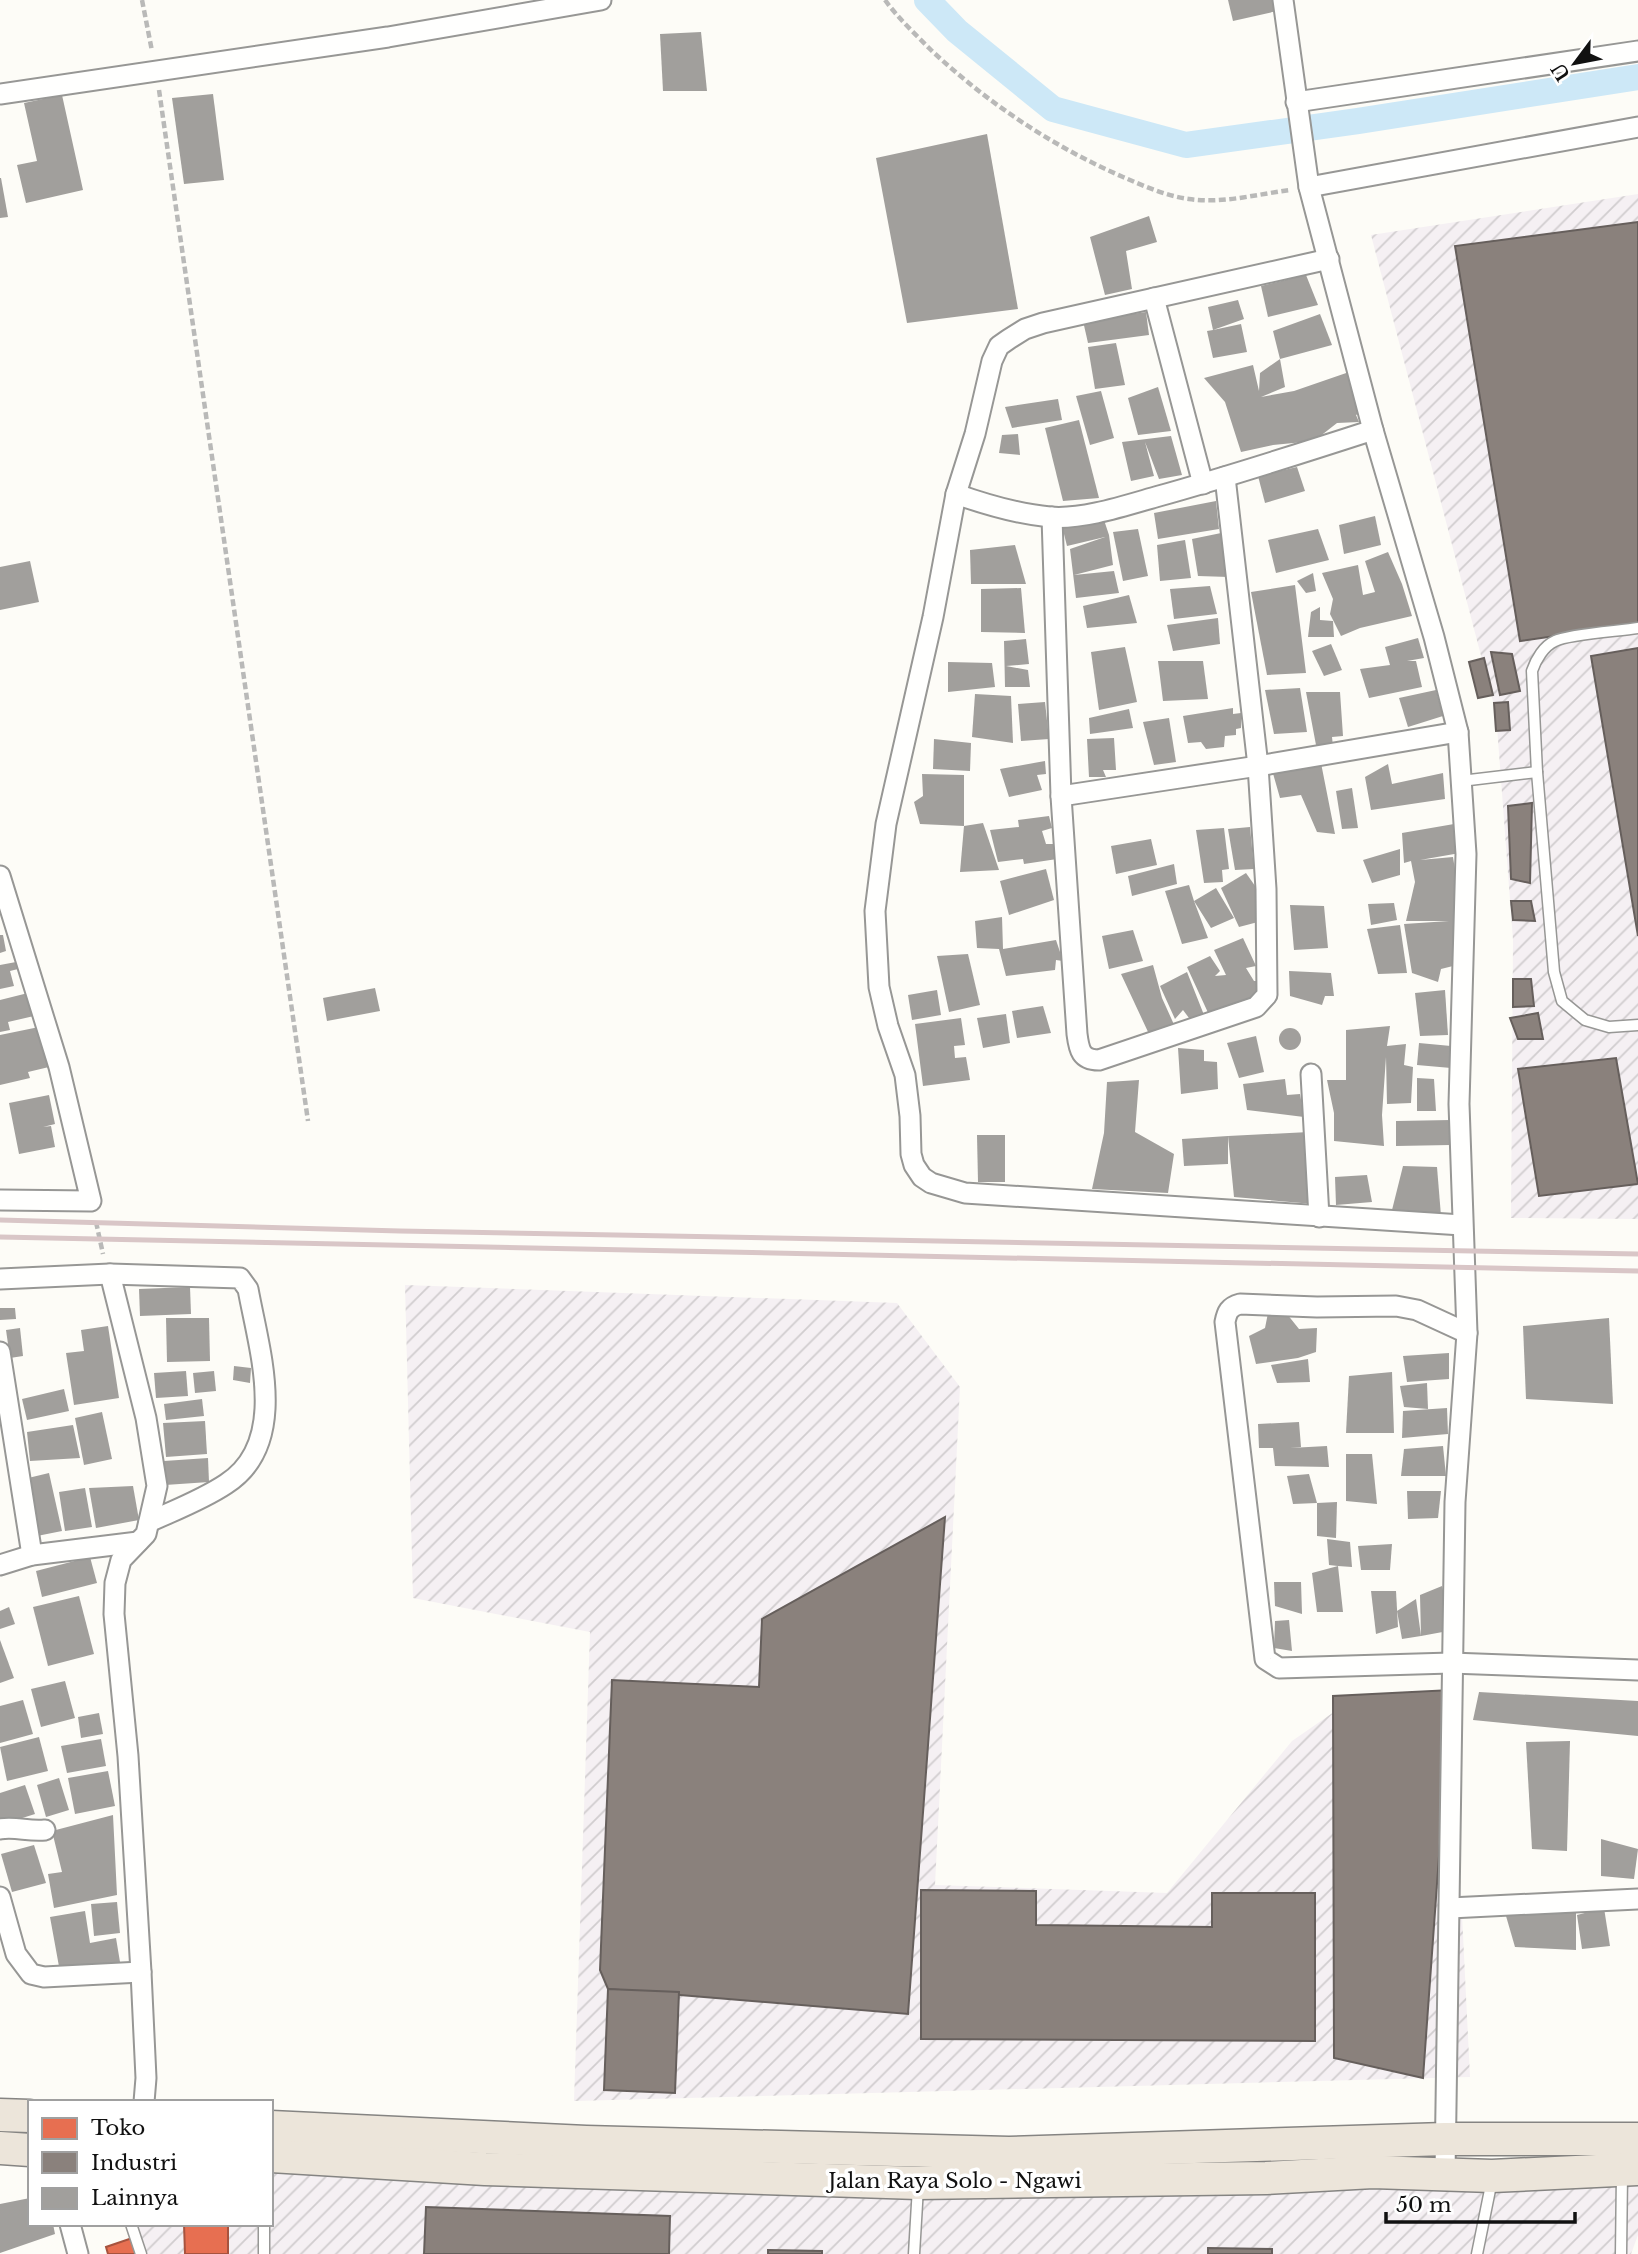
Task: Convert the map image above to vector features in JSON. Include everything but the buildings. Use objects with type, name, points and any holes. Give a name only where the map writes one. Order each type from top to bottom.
[{"type":"highway","points":[[0,2115],[28,2116]]},
{"type":"highway","name":"Jalan Raya Solo - Ngawi","points":[[273,2127],[586,2142],[1009,2153],[1445,2139],[1638,2139]]},
{"type":"highway","points":[[0,2148],[28,2150]]},
{"type":"highway","name":"Jalan Raya Solo - Ngawi","points":[[273,2156],[485,2169],[918,2183],[1253,2179],[1373,2172],[1492,2176],[1630,2169]]},
{"type":"street","points":[[0,94],[155,69],[387,37],[601,0]]},
{"type":"street","points":[[1283,0],[1308,181],[1458,732],[1466,864],[1460,1104],[1466,1333],[1455,1502],[1445,2173]]},
{"type":"street","points":[[1296,107],[1638,51]]},
{"type":"street","points":[[1308,181],[1638,127]]},
{"type":"street","points":[[1329,259],[1043,323],[1025,329],[999,346],[992,361],[975,435],[957,494],[933,617],[886,824],[875,911],[879,987],[888,1026],[905,1075],[911,1116],[911,1154],[922,1177],[931,1183],[965,1193],[1462,1226]]},
{"type":"street","points":[[1154,298],[1203,484]]},
{"type":"street","points":[[957,494],[994,508],[1052,517],[1105,510],[1203,484],[1374,430]]},
{"type":"street","points":[[1052,517],[1061,796],[1078,1048],[1083,1056],[1099,1060],[1255,1007],[1267,995],[1266,888],[1258,766],[1225,477]]},
{"type":"street","points":[[1061,796],[1458,732]]},
{"type":"street","points":[[0,876],[59,1067],[91,1201],[0,1200]]},
{"type":"street","points":[[1311,1074],[1319,1217]]},
{"type":"street","points":[[110,1274],[146,1418],[157,1486],[146,1534],[121,1560],[115,1584],[114,1614],[128,1756],[146,2078],[144,2100]]},
{"type":"street","points":[[0,1279],[110,1274],[240,1278],[248,1289],[264,1379],[264,1429],[255,1454],[228,1483],[149,1522]]},
{"type":"street","points":[[1466,1333],[1417,1310],[1396,1306],[1240,1304],[1232,1306],[1227,1312],[1224,1322],[1265,1659],[1279,1668],[1451,1663],[1638,1670]]},
{"type":"street","points":[[0,1352],[32,1555]]},
{"type":"street","points":[[0,1565],[32,1555],[138,1542]]},
{"type":"street","points":[[0,1829],[12,1827],[45,1830]]},
{"type":"street","points":[[0,1897],[16,1954],[31,1974],[44,1978],[141,1972]]},
{"type":"street","points":[[1450,1908],[1638,1899]]},
{"type":"street","points":[[71,2226],[78,2254]]},
{"type":"lane","points":[[1638,628],[1556,640],[1536,660],[1532,671],[1537,772],[1554,972],[1562,1001],[1585,1020],[1609,1027],[1638,1025]]},
{"type":"lane","points":[[1461,781],[1537,772]]},
{"type":"lane","points":[[1621,2254],[1630,2169]]},
{"type":"lane","points":[[1477,2254],[1492,2176]]},
{"type":"lane","points":[[914,2254],[918,2183]]},
{"type":"lane","points":[[132,2226],[141,2254]]},
{"type":"lane","points":[[264,2226],[264,2254]]},
{"type":"path","points":[[142,0],[155,69],[308,1121]]},
{"type":"path","points":[[885,0],[921,40],[989,100],[1024,125],[1113,173],[1190,200],[1228,199],[1308,181]]},
{"type":"path","points":[[91,1201],[98,1239],[110,1274]]},
{"type":"shaded area","points":[[1638,194],[1638,1219],[1511,1218],[1513,940],[1496,713],[1371,235]]},
{"type":"shaded area","points":[[405,1285],[897,1303],[960,1387],[935,1885],[1167,1893],[1292,1741],[1344,1705],[1451,1691],[1470,2077],[574,2101],[590,1632],[413,1598]]},
{"type":"shaded area","points":[[273,2157],[1638,2167],[1638,2235],[1631,2254],[133,2254],[126,2226],[273,2226]]},
{"type":"waterway","points":[[927,0],[957,31],[1053,109],[1186,145],[1638,77]]},
{"type":"railway","points":[[0,1220],[400,1231],[1638,1254]]},
{"type":"railway","points":[[0,1237],[1638,1271]]}]
